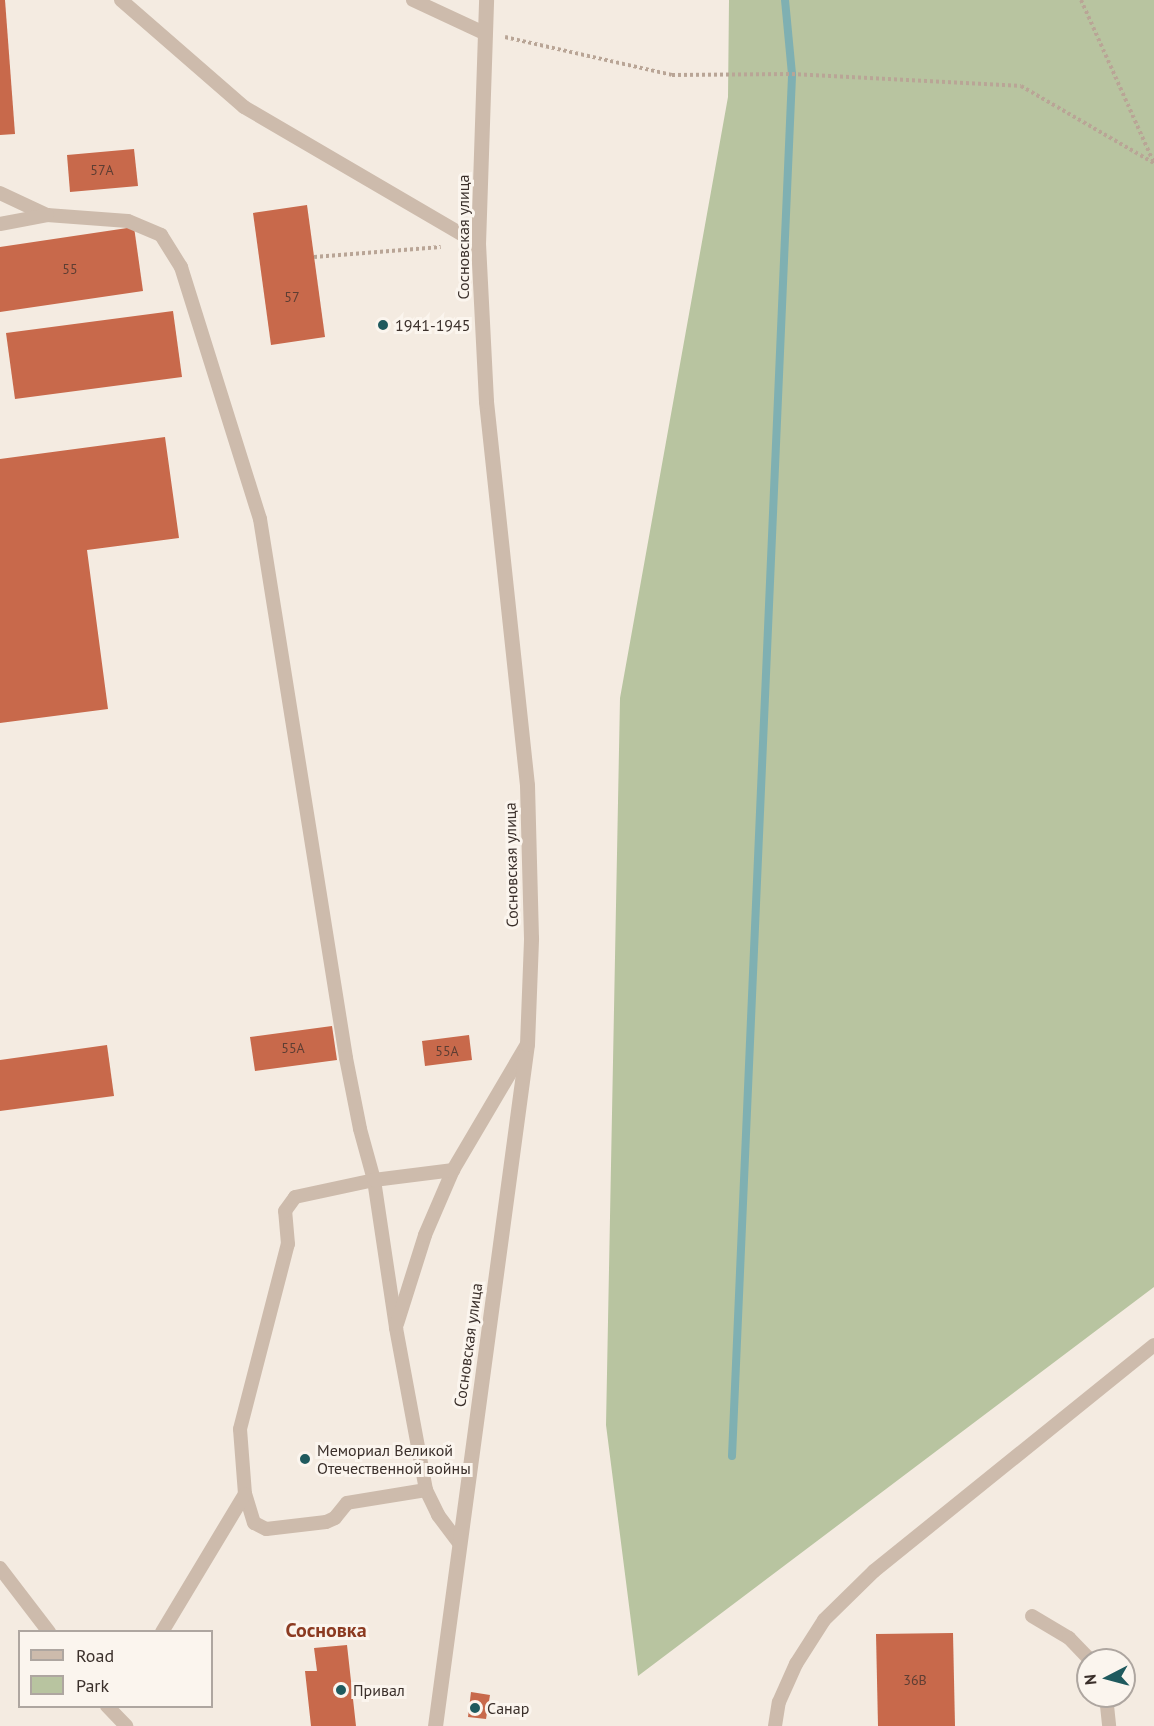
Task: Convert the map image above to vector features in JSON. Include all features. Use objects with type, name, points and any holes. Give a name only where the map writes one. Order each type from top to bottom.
[{"type":"street","name":"Сосновская улица","points":[[435,1726],[527,1044],[531,939],[527,785],[486,401],[478,244],[486,0]]},
{"type":"lane","points":[[121,0],[244,107],[478,244]]},
{"type":"lane","points":[[413,0],[484,33]]},
{"type":"lane","points":[[0,193],[47,215]]},
{"type":"lane","points":[[0,224],[47,215],[128,221],[161,235],[181,267],[260,519],[346,1058],[360,1129],[374,1180],[396,1328],[426,1490],[438,1515],[459,1543]]},
{"type":"lane","points":[[396,1328],[424,1235],[453,1170],[527,1044]]},
{"type":"lane","points":[[426,1490],[347,1503],[335,1518],[326,1522],[266,1529],[254,1523],[245,1494],[240,1429],[288,1244],[285,1211],[295,1197],[374,1180],[453,1170]]},
{"type":"lane","points":[[775,1726],[779,1702],[796,1664],[824,1620],[874,1571],[1154,1345]]},
{"type":"lane","points":[[163,1630],[245,1494]]},
{"type":"lane","points":[[0,1568],[47,1630]]},
{"type":"lane","points":[[1032,1617],[1069,1638],[1079,1648]]},
{"type":"lane","points":[[1107,1708],[1109,1726]]},
{"type":"lane","points":[[112,1713],[126,1726]]},
{"type":"path","points":[[1081,0],[1154,163]]},
{"type":"path","points":[[484,33],[672,75],[792,74],[1021,86],[1154,163]]},
{"type":"path","points":[[314,257],[478,244]]},
{"type":"green space","points":[[729,0],[1154,0],[1154,1287],[638,1676],[606,1425],[620,698],[728,97]]},
{"type":"building","points":[[0,0],[5,0],[15,134],[0,135]]},
{"type":"building","points":[[134,149],[138,186],[70,192],[67,155]]},
{"type":"building","points":[[307,205],[325,337],[271,345],[253,213]]},
{"type":"building","points":[[134,227],[143,291],[0,312],[0,247]]},
{"type":"building","points":[[173,311],[182,377],[15,399],[6,333]]},
{"type":"building","points":[[165,437],[179,538],[87,550],[108,709],[0,723],[0,459]]},
{"type":"building","points":[[332,1026],[337,1060],[255,1071],[250,1037]]},
{"type":"building","points":[[469,1035],[472,1060],[425,1066],[422,1041]]},
{"type":"building","points":[[107,1045],[114,1096],[0,1111],[0,1060]]},
{"type":"building","points":[[953,1633],[955,1726],[878,1726],[876,1634]]},
{"type":"building","points":[[347,1645],[356,1726],[311,1726],[305,1671],[317,1671],[314,1648]]},
{"type":"building","points":[[471,1692],[490,1695],[486,1719],[468,1717]]},
{"type":"waterway","points":[[732,1456],[792,74],[785,0]]},
{"type":"place","name":"1941-1945","points":[[383,325]]},
{"type":"place","name":"Мемориал Великой Отечественной войны","points":[[305,1459]]},
{"type":"place","name":"Привал","points":[[341,1690]]},
{"type":"place","name":"Санар","points":[[475,1708]]},
{"type":"district","name":"Сосновка","points":[[326,1630]]}]
